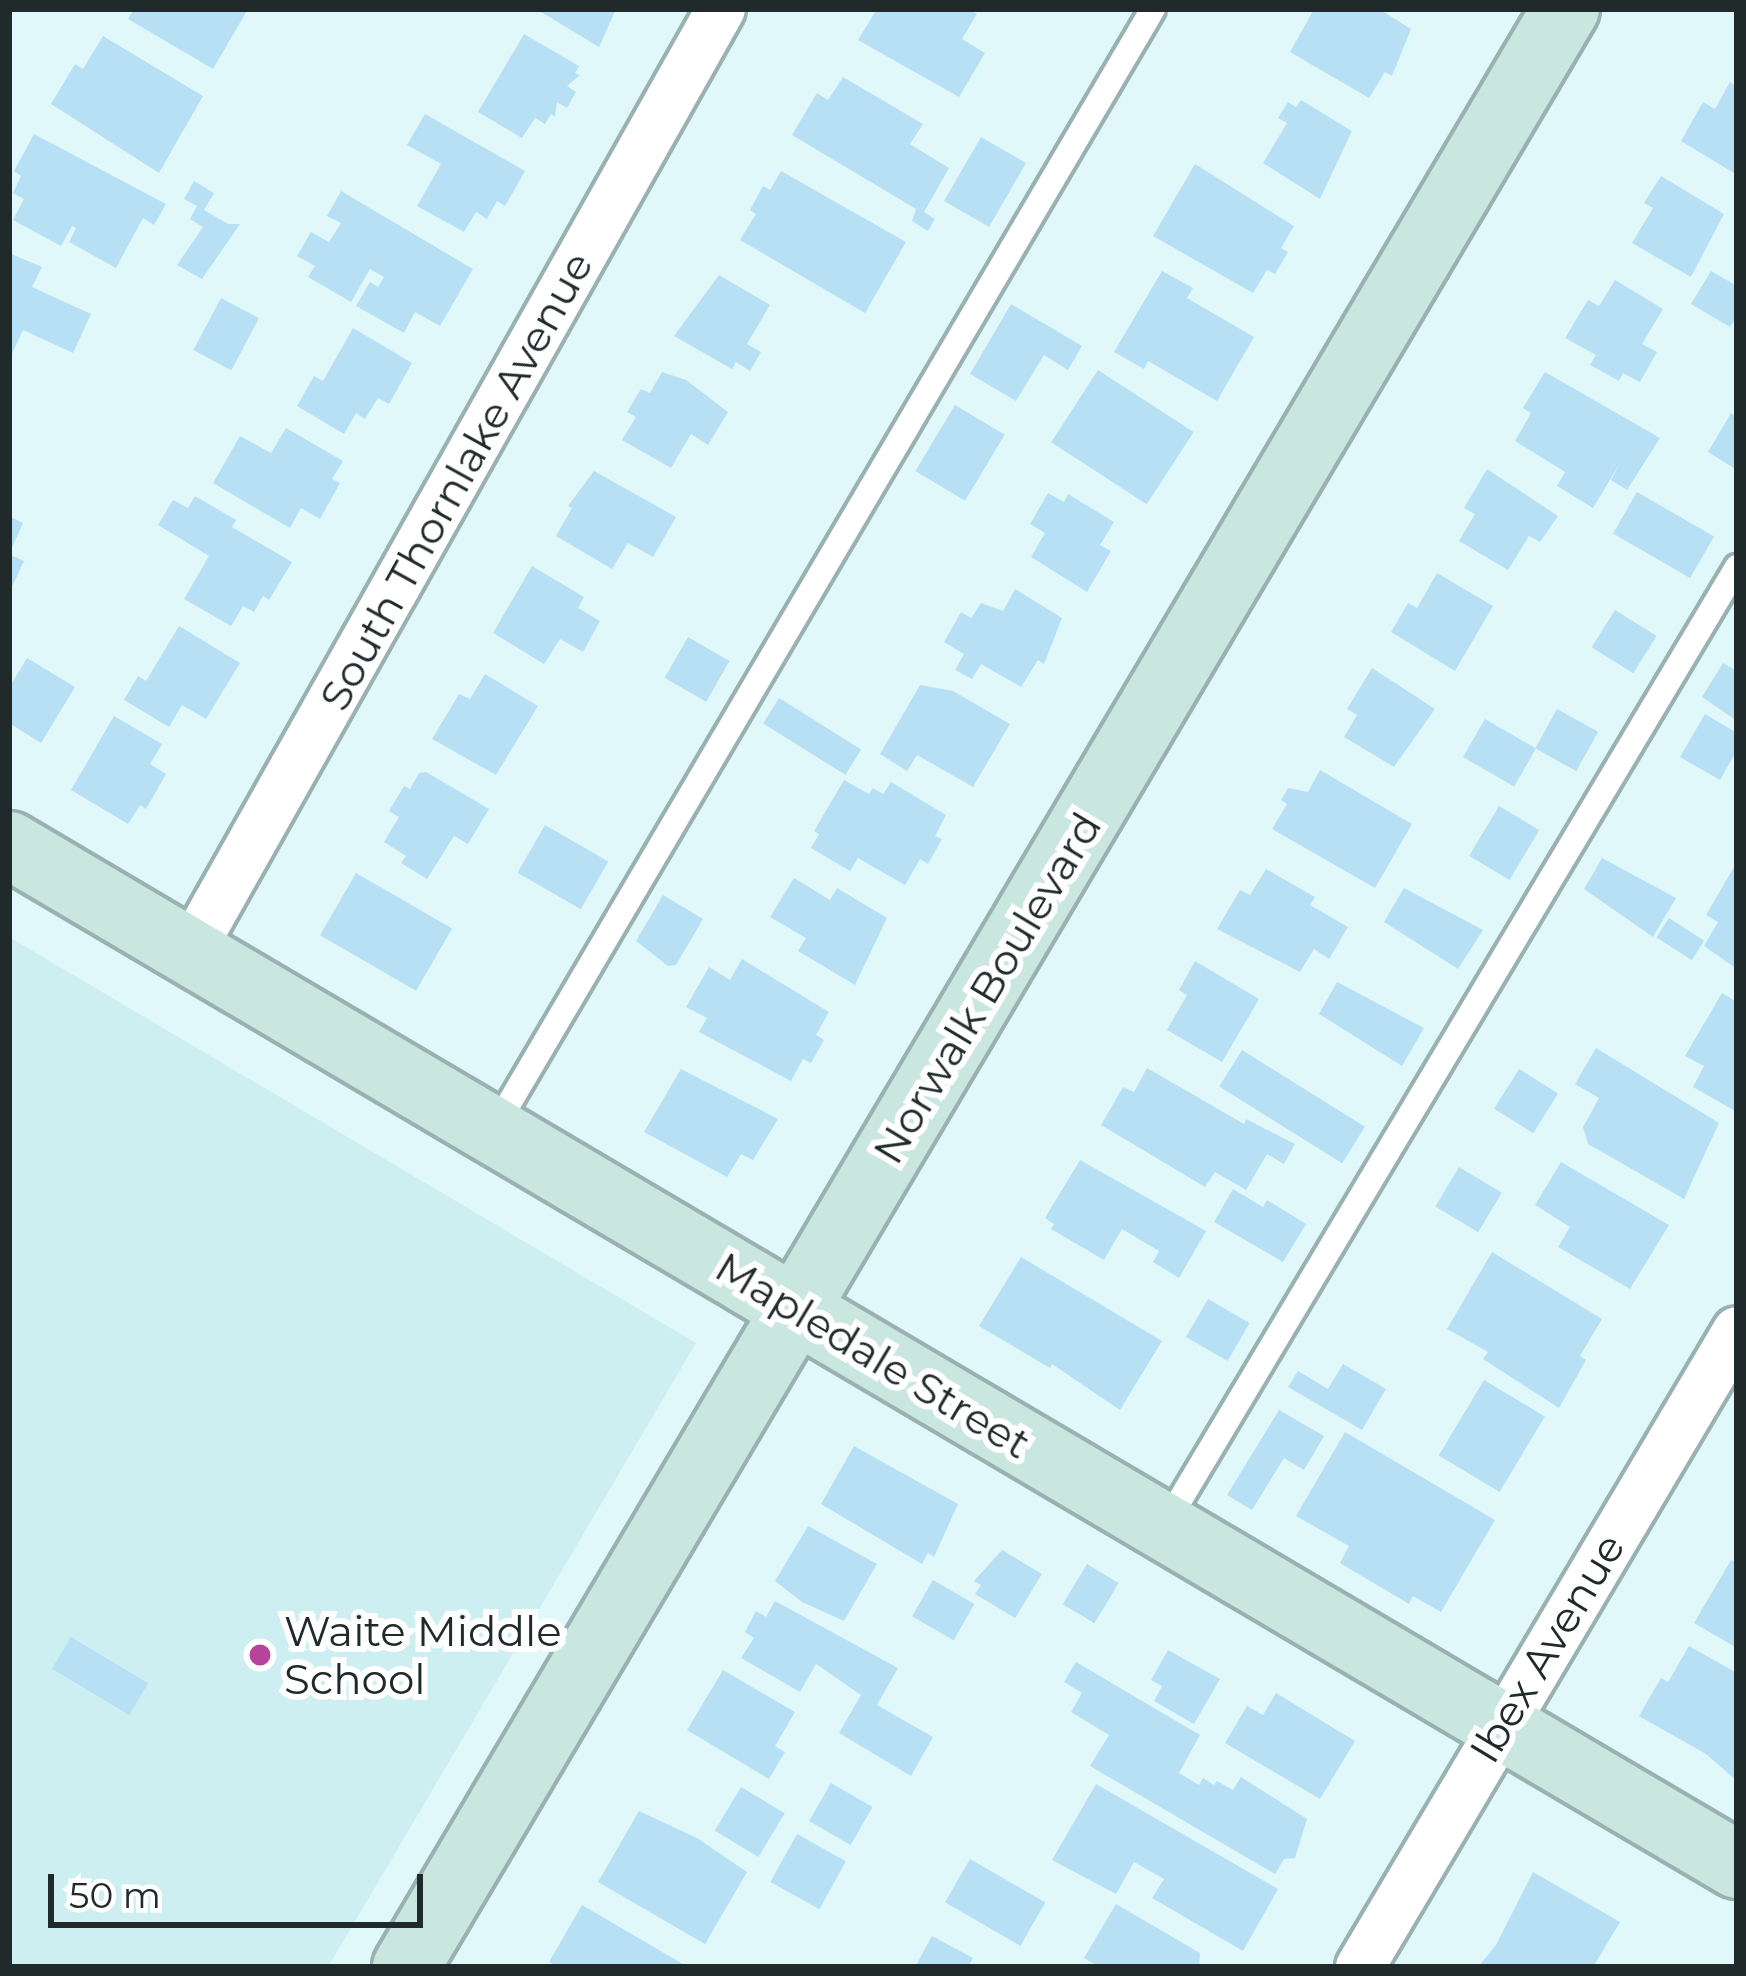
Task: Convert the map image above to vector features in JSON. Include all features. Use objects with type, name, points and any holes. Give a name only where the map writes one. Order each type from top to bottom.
[{"type":"street","name":"South Thornlake Avenue","points":[[190,952],[721,9]]},
{"type":"street","name":"Norwalk Boulevard","points":[[406,1967],[1566,9]]},
{"type":"street","name":"Mapledale Street","points":[[9,844],[1737,1865]]},
{"type":"street","name":"Ibex Avenue","points":[[1360,1967],[1737,1331]]},
{"type":"lane","points":[[493,1130],[1153,9]]},
{"type":"lane","points":[[1164,1527],[1737,567]]},
{"type":"shaded area","name":"Waite Middle School","points":[[9,937],[696,1343],[328,1967],[9,1967]]},
{"type":"building","points":[[134,9],[248,9],[213,69],[128,19]]},
{"type":"building","points":[[536,9],[616,9],[599,47]]},
{"type":"building","points":[[869,9],[969,9],[977,14],[962,39],[985,53],[959,97],[858,40],[875,12]]},
{"type":"building","points":[[1379,9],[1411,29],[1392,76],[1385,72],[1369,98],[1290,52],[1313,11]]},
{"type":"building","points":[[524,34],[579,66],[575,73],[580,75],[567,86],[576,92],[567,108],[557,102],[555,117],[551,114],[545,124],[535,118],[522,138],[478,112]]},
{"type":"building","points":[[103,36],[203,96],[159,173],[51,104],[75,64],[83,69]]},
{"type":"building","points":[[843,77],[923,124],[910,144],[949,168],[924,212],[935,219],[928,231],[912,221],[916,209],[792,135],[817,93],[828,100]]},
{"type":"building","points":[[1730,82],[1737,87],[1737,175],[1681,141],[1703,102],[1715,109]]},
{"type":"building","points":[[1301,100],[1352,131],[1320,199],[1263,163],[1287,123],[1278,118],[1288,102],[1296,107]]},
{"type":"building","points":[[425,114],[525,171],[505,206],[497,201],[487,219],[476,212],[464,232],[417,206],[441,164],[407,145]]},
{"type":"building","points":[[34,134],[166,204],[154,225],[143,218],[116,268],[69,242],[76,228],[72,226],[61,246],[13,220],[24,199],[13,193],[21,176],[14,171]]},
{"type":"building","points":[[981,137],[1026,163],[989,227],[944,201]]},
{"type":"building","points":[[1195,164],[1294,226],[1281,248],[1288,252],[1275,274],[1267,270],[1253,293],[1153,236]]},
{"type":"building","points":[[781,171],[906,242],[865,313],[740,240],[756,214],[750,210],[763,186],[770,190]]},
{"type":"building","points":[[1661,176],[1724,214],[1691,277],[1632,243],[1653,208],[1644,203]]},
{"type":"building","points":[[194,181],[214,193],[204,210],[228,224],[240,224],[202,279],[177,265],[203,227],[190,219],[197,206],[184,199]]},
{"type":"building","points":[[341,191],[473,269],[440,326],[415,312],[404,333],[356,306],[370,282],[378,287],[384,277],[370,269],[351,302],[308,277],[315,266],[297,256],[311,232],[329,242],[341,223],[327,216]]},
{"type":"building","points":[[9,253],[42,267],[32,287],[91,314],[73,353],[23,330],[9,360]]},
{"type":"building","points":[[1162,271],[1193,288],[1187,298],[1254,337],[1217,401],[1148,361],[1144,369],[1114,352]]},
{"type":"building","points":[[1711,271],[1737,286],[1737,316],[1730,327],[1691,304]]},
{"type":"building","points":[[719,275],[770,305],[747,344],[761,352],[750,371],[736,362],[732,369],[674,336]]},
{"type":"building","points":[[1615,280],[1663,309],[1642,344],[1657,352],[1640,382],[1623,373],[1619,381],[1590,365],[1596,355],[1565,338],[1588,300],[1599,306]]},
{"type":"building","points":[[221,298],[259,318],[231,370],[193,350]]},
{"type":"building","points":[[1011,304],[1082,346],[1068,370],[1044,355],[1016,401],[970,374]]},
{"type":"building","points":[[353,328],[412,363],[389,404],[378,398],[365,419],[356,413],[344,434],[297,406],[314,376],[323,381]]},
{"type":"building","points":[[1098,370],[1194,432],[1147,504],[1051,442]]},
{"type":"building","points":[[662,372],[686,380],[728,412],[708,445],[691,434],[671,468],[622,440],[636,417],[627,412],[641,389],[650,393]]},
{"type":"building","points":[[1545,372],[1660,438],[1627,490],[1611,480],[1620,463],[1593,508],[1557,486],[1565,472],[1515,441],[1531,413],[1523,408]]},
{"type":"building","points":[[955,405],[1005,435],[965,501],[915,471]]},
{"type":"building","points":[[1731,413],[1737,417],[1737,470],[1708,452]]},
{"type":"building","points":[[286,428],[343,461],[332,479],[340,483],[320,519],[301,508],[290,528],[213,483],[240,436],[271,453]]},
{"type":"building","points":[[1487,469],[1558,516],[1540,542],[1529,536],[1508,570],[1459,541],[1475,514],[1464,508]]},
{"type":"building","points":[[594,471],[676,517],[653,557],[628,543],[612,569],[556,536],[572,508],[568,506]]},
{"type":"building","points":[[1637,492],[1714,536],[1690,578],[1613,534]]},
{"type":"building","points":[[1048,493],[1064,502],[1068,494],[1114,522],[1100,545],[1111,551],[1087,592],[1031,557],[1045,533],[1030,524]]},
{"type":"building","points":[[195,496],[236,520],[232,527],[292,562],[269,600],[263,596],[254,612],[243,606],[231,626],[184,599],[209,556],[158,525],[173,500],[188,508]]},
{"type":"building","points":[[9,516],[23,523],[9,554]]},
{"type":"building","points":[[9,554],[24,561],[9,593]]},
{"type":"building","points":[[532,566],[584,597],[578,608],[600,621],[583,652],[560,639],[544,664],[493,633]]},
{"type":"building","points":[[1437,573],[1493,606],[1455,671],[1391,632],[1408,603],[1417,608]]},
{"type":"building","points":[[1015,589],[1062,618],[1044,664],[1038,660],[1021,687],[981,664],[972,679],[955,670],[964,654],[944,642],[961,612],[971,618],[981,603],[1003,611]]},
{"type":"building","points":[[1615,610],[1657,636],[1633,673],[1592,647]]},
{"type":"building","points":[[179,626],[240,663],[206,719],[182,705],[169,727],[124,700],[138,676],[146,681]]},
{"type":"building","points":[[688,637],[730,661],[706,702],[664,678]]},
{"type":"building","points":[[27,658],[75,687],[41,743],[9,723],[9,688]]},
{"type":"building","points":[[1723,663],[1737,671],[1737,721],[1702,697]]},
{"type":"building","points":[[1372,668],[1435,709],[1394,767],[1344,737],[1357,715],[1347,709]]},
{"type":"building","points":[[485,674],[538,706],[496,775],[432,739],[459,694],[470,699]]},
{"type":"building","points":[[920,685],[953,691],[1010,724],[973,787],[917,755],[907,771],[880,754]]},
{"type":"building","points":[[779,698],[861,749],[845,775],[763,723]]},
{"type":"building","points":[[1557,709],[1598,732],[1576,771],[1535,748]]},
{"type":"building","points":[[1705,714],[1737,733],[1737,750],[1720,780],[1680,757]]},
{"type":"building","points":[[114,716],[162,744],[150,764],[166,774],[146,809],[140,805],[128,824],[71,790]]},
{"type":"building","points":[[1485,719],[1536,748],[1514,787],[1463,757]]},
{"type":"building","points":[[1320,770],[1412,824],[1375,888],[1272,829],[1287,804],[1281,800],[1288,788],[1308,792]]},
{"type":"building","points":[[426,772],[489,809],[468,844],[454,836],[427,879],[401,863],[406,856],[384,842],[399,817],[389,811],[404,786],[410,789],[419,773]]},
{"type":"building","points":[[844,780],[869,794],[873,788],[883,794],[891,782],[946,815],[935,836],[942,839],[928,864],[920,859],[905,885],[858,858],[850,871],[811,848],[819,834],[814,831]]},
{"type":"building","points":[[1499,806],[1539,830],[1509,880],[1469,856]]},
{"type":"building","points":[[545,825],[608,861],[581,909],[518,873]]},
{"type":"building","points":[[1602,858],[1676,898],[1653,937],[1584,889]]},
{"type":"building","points":[[1734,867],[1737,969],[1704,946],[1718,922],[1706,915]]},
{"type":"building","points":[[1266,869],[1315,897],[1310,905],[1348,927],[1329,959],[1314,949],[1300,972],[1217,929],[1240,890],[1250,895]]},
{"type":"building","points":[[356,873],[452,928],[416,991],[320,935]]},
{"type":"building","points":[[794,878],[830,900],[837,888],[887,918],[855,985],[798,951],[806,938],[770,917]]},
{"type":"building","points":[[1404,888],[1483,930],[1458,969],[1384,922]]},
{"type":"building","points":[[663,895],[703,919],[676,965],[668,966],[636,941]]},
{"type":"building","points":[[1669,918],[1704,941],[1692,960],[1656,937]]},
{"type":"building","points":[[742,959],[829,1012],[816,1035],[824,1040],[811,1063],[803,1059],[791,1081],[699,1032],[707,1018],[686,1007],[709,967],[730,980]]},
{"type":"building","points":[[1195,961],[1259,999],[1222,1062],[1167,1030],[1187,995],[1179,990]]},
{"type":"building","points":[[1337,982],[1424,1028],[1402,1066],[1319,1014]]},
{"type":"building","points":[[1722,993],[1737,1002],[1737,1112],[1693,1087],[1704,1066],[1685,1056]]},
{"type":"building","points":[[1596,1048],[1719,1123],[1684,1199],[1588,1144],[1583,1127],[1599,1098],[1575,1084]]},
{"type":"building","points":[[1242,1050],[1365,1127],[1342,1163],[1219,1086]]},
{"type":"building","points":[[1147,1068],[1244,1124],[1246,1119],[1295,1144],[1284,1164],[1267,1154],[1246,1190],[1215,1172],[1205,1187],[1101,1125],[1123,1087],[1134,1092]]},
{"type":"building","points":[[681,1069],[778,1119],[753,1160],[741,1154],[727,1177],[644,1132]]},
{"type":"building","points":[[1519,1069],[1558,1093],[1533,1133],[1494,1109]]},
{"type":"building","points":[[1080,1160],[1206,1231],[1179,1278],[1153,1262],[1159,1251],[1122,1229],[1104,1260],[1051,1229],[1054,1224],[1045,1218]]},
{"type":"building","points":[[1561,1162],[1669,1225],[1630,1289],[1558,1247],[1570,1227],[1535,1205]]},
{"type":"building","points":[[1459,1167],[1502,1193],[1478,1232],[1435,1206]]},
{"type":"building","points":[[1233,1189],[1263,1207],[1267,1200],[1306,1224],[1283,1262],[1214,1222]]},
{"type":"building","points":[[1492,1252],[1602,1319],[1580,1356],[1586,1360],[1559,1408],[1483,1359],[1488,1352],[1447,1329]]},
{"type":"building","points":[[1021,1257],[1162,1341],[1120,1410],[1052,1364],[1050,1368],[979,1326]]},
{"type":"building","points":[[1208,1299],[1250,1323],[1228,1361],[1186,1337]]},
{"type":"building","points":[[1343,1364],[1386,1389],[1362,1430],[1288,1387],[1298,1371],[1328,1389]]},
{"type":"building","points":[[1484,1380],[1545,1417],[1500,1492],[1439,1455]]},
{"type":"building","points":[[1279,1410],[1324,1436],[1304,1470],[1284,1458],[1252,1510],[1227,1495]]},
{"type":"building","points":[[1345,1432],[1495,1520],[1441,1612],[1413,1596],[1409,1604],[1340,1563],[1349,1546],[1296,1516]]},
{"type":"building","points":[[854,1446],[958,1504],[934,1557],[928,1553],[922,1564],[821,1504]]},
{"type":"building","points":[[808,1526],[877,1564],[844,1621],[802,1602],[775,1581]]},
{"type":"building","points":[[1002,1550],[1042,1574],[1015,1618],[975,1594],[981,1585],[974,1581]]},
{"type":"building","points":[[1731,1560],[1737,1563],[1737,1648],[1694,1623]]},
{"type":"building","points":[[1087,1564],[1119,1583],[1095,1623],[1063,1604]]},
{"type":"building","points":[[933,1580],[975,1604],[954,1640],[912,1616]]},
{"type":"building","points":[[775,1601],[898,1668],[877,1705],[933,1737],[911,1776],[839,1733],[861,1695],[816,1664],[800,1692],[741,1658],[754,1638],[745,1632],[756,1611],[766,1617]]},
{"type":"building","points":[[71,1637],[148,1683],[129,1715],[52,1669]]},
{"type":"building","points":[[1689,1646],[1737,1673],[1737,1781],[1706,1754],[1639,1716],[1661,1678],[1668,1682]]},
{"type":"building","points":[[1168,1650],[1220,1679],[1194,1724],[1154,1701],[1162,1686],[1151,1680]]},
{"type":"building","points":[[1076,1662],[1200,1735],[1179,1773],[1199,1785],[1203,1778],[1233,1790],[1241,1777],[1307,1819],[1295,1858],[1284,1859],[1275,1874],[1090,1766],[1109,1735],[1071,1712],[1082,1693],[1064,1682]]},
{"type":"building","points":[[723,1670],[795,1712],[775,1746],[785,1752],[769,1779],[687,1730]]},
{"type":"building","points":[[1276,1693],[1355,1741],[1320,1799],[1225,1743],[1247,1706],[1263,1715]]},
{"type":"building","points":[[831,1783],[873,1807],[851,1845],[809,1821]]},
{"type":"building","points":[[1096,1784],[1278,1889],[1243,1951],[1152,1898],[1164,1879],[1134,1862],[1116,1894],[1052,1860]]},
{"type":"building","points":[[741,1787],[785,1813],[758,1857],[715,1831]]},
{"type":"building","points":[[639,1811],[697,1838],[747,1872],[705,1944],[598,1882]]},
{"type":"building","points":[[797,1834],[846,1861],[819,1909],[770,1882]]},
{"type":"building","points":[[970,1859],[1045,1902],[1020,1946],[945,1902]]},
{"type":"building","points":[[1533,1872],[1620,1922],[1593,1967],[1478,1967],[1496,1945]]},
{"type":"building","points":[[1116,1904],[1200,1953],[1199,1967],[1099,1967],[1084,1958]]},
{"type":"building","points":[[582,1905],[688,1967],[557,1967],[549,1962]]},
{"type":"building","points":[[932,1936],[973,1958],[968,1967],[915,1967]]},
{"type":"place","name":"Waite Middle School","points":[[260,1655]]}]
